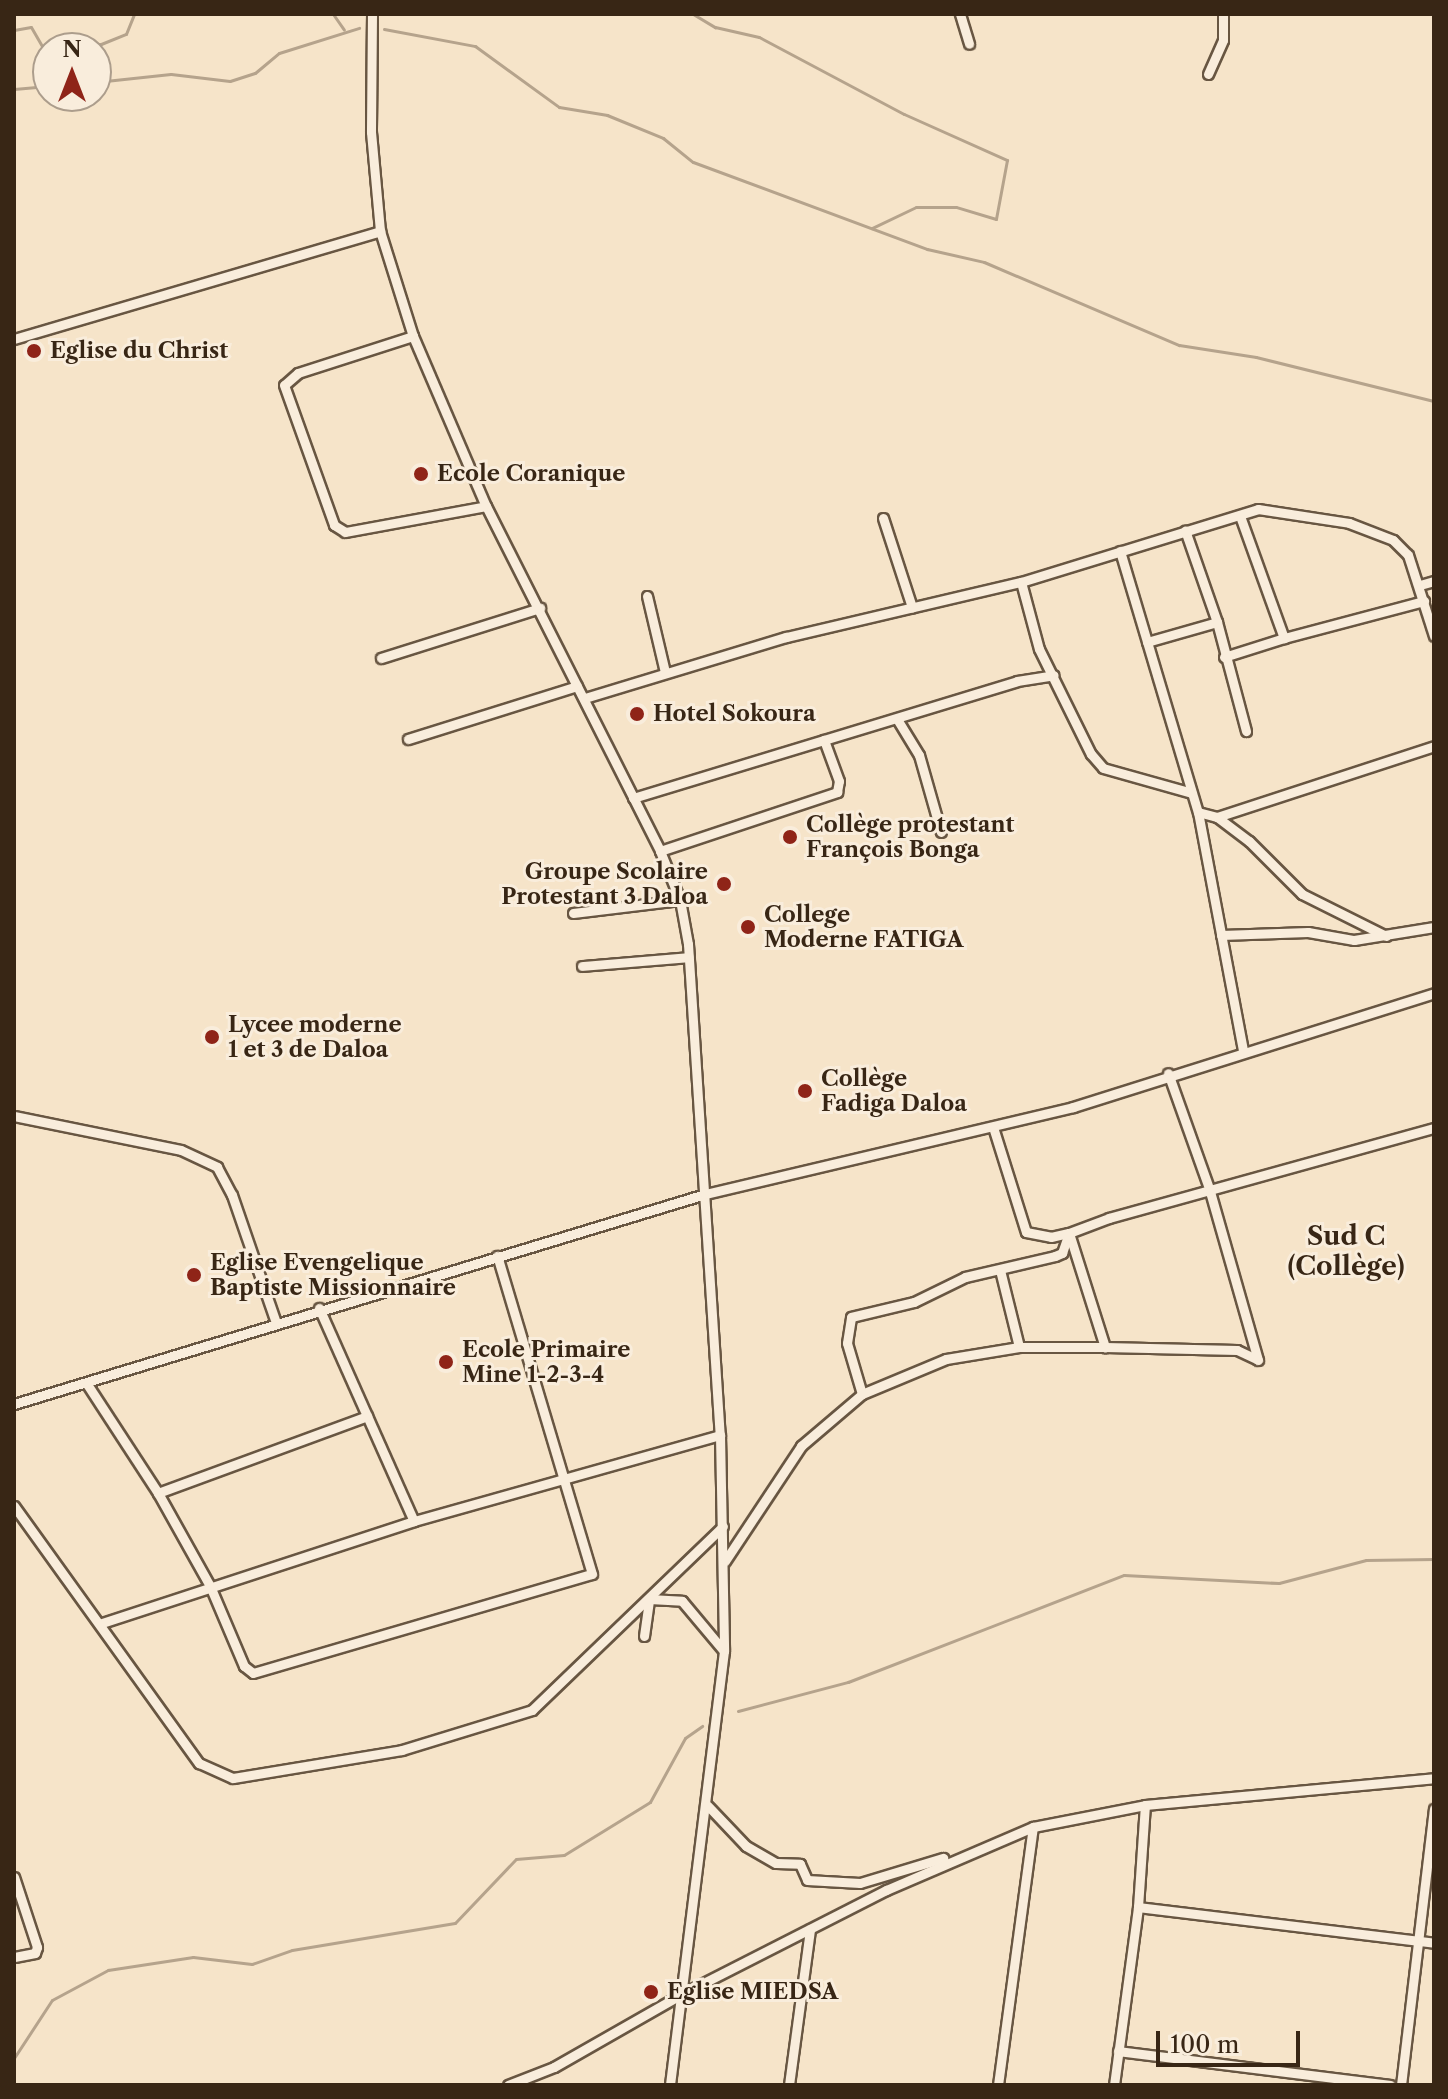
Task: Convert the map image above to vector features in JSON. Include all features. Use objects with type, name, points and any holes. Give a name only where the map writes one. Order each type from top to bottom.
[{"type":"street","points":[[372,14],[371,132],[380,231],[413,336],[486,506],[660,851],[680,900],[689,957],[720,1435],[725,1561],[724,1651],[708,1806],[670,2085]]},
{"type":"street","points":[[960,14],[969,44]]},
{"type":"street","points":[[1208,74],[1223,40],[1223,14]]},
{"type":"street","points":[[14,339],[380,231]]},
{"type":"street","points":[[413,336],[292,376],[284,385],[334,525],[345,532],[486,506]]},
{"type":"street","points":[[585,698],[665,672],[912,607],[1021,582],[1185,530],[1280,509],[1377,531],[1401,547],[1420,585],[1434,636]]},
{"type":"street","points":[[1240,516],[1284,638]]},
{"type":"street","points":[[883,518],[912,607]]},
{"type":"street","points":[[1185,530],[1217,622],[1246,731]]},
{"type":"street","points":[[1120,551],[1198,812],[1243,1050]]},
{"type":"street","points":[[1420,585],[1434,581]]},
{"type":"street","points":[[1021,582],[1039,649],[1054,675],[1083,744],[1103,768],[1192,793]]},
{"type":"street","points":[[647,596],[665,672]]},
{"type":"street","points":[[1224,657],[1424,601]]},
{"type":"street","points":[[381,658],[540,608]]},
{"type":"street","points":[[1147,642],[1217,622]]},
{"type":"street","points":[[633,798],[1017,681],[1054,675]]},
{"type":"street","points":[[408,739],[577,686]]},
{"type":"street","points":[[897,719],[919,755],[941,832]]},
{"type":"street","points":[[660,851],[837,792],[839,781],[824,740]]},
{"type":"street","points":[[1217,817],[1434,746]]},
{"type":"street","points":[[1198,812],[1217,817],[1302,894],[1386,936]]},
{"type":"street","points":[[573,913],[680,900]]},
{"type":"street","points":[[1221,935],[1296,932],[1354,940],[1434,927]]},
{"type":"street","points":[[582,966],[689,957]]},
{"type":"street","points":[[14,1404],[87,1384],[319,1308],[705,1194],[1073,1107],[1168,1073],[1434,993]]},
{"type":"street","points":[[725,1561],[784,1465],[862,1394],[946,1359],[1019,1347],[1105,1347],[1237,1350],[1258,1360],[1210,1191],[1168,1073]]},
{"type":"street","points":[[14,1116],[181,1150],[217,1167],[232,1195],[276,1323]]},
{"type":"street","points":[[993,1127],[1026,1232],[1051,1237],[1434,1128]]},
{"type":"street","points":[[862,1394],[847,1343],[851,1317],[914,1302],[965,1277],[1062,1253],[1069,1233]]},
{"type":"street","points":[[1069,1233],[1105,1347]]},
{"type":"street","points":[[87,1384],[158,1493],[210,1586],[244,1666],[253,1673],[577,1579],[592,1574],[497,1256]]},
{"type":"street","points":[[1000,1270],[1019,1347]]},
{"type":"street","points":[[319,1308],[414,1521]]},
{"type":"street","points":[[158,1493],[367,1416]]},
{"type":"street","points":[[102,1623],[414,1521],[720,1435]]},
{"type":"street","points":[[14,1506],[208,1771],[233,1778],[402,1750],[532,1710],[723,1526]]},
{"type":"street","points":[[644,1636],[649,1599],[682,1601],[724,1651]]},
{"type":"street","points":[[708,1806],[746,1846],[776,1863],[800,1864],[810,1881],[860,1883],[1033,1827],[1145,1805],[1434,1778]]},
{"type":"street","points":[[1114,2085],[1138,1907],[1145,1805]]},
{"type":"street","points":[[1401,2085],[1434,1809]]},
{"type":"street","points":[[998,2085],[1033,1827]]},
{"type":"street","points":[[508,2085],[554,2067],[682,1994],[982,1846]]},
{"type":"street","points":[[14,1877],[37,1947],[35,1953],[14,1957]]},
{"type":"street","points":[[1138,1907],[1434,1943]]},
{"type":"street","points":[[789,2085],[810,1929]]},
{"type":"street","points":[[1118,2051],[1390,2085]]},
{"type":"waterway","points":[[112,40],[126,34],[134,14]]},
{"type":"waterway","points":[[203,14],[226,14]]},
{"type":"waterway","points":[[333,14],[344,30]]},
{"type":"waterway","points":[[693,14],[715,27],[759,37],[904,114],[1007,160],[996,219],[956,207],[916,207],[872,228]]},
{"type":"waterway","points":[[14,30],[31,27],[34,32]]},
{"type":"waterway","points":[[112,80],[171,74],[230,81],[255,73],[279,53],[359,28]]},
{"type":"waterway","points":[[384,29],[475,46],[559,107],[607,115],[663,138],[693,162],[927,249],[984,262],[1179,345],[1256,357],[1434,401]]},
{"type":"waterway","points":[[14,89],[32,87]]},
{"type":"waterway","points":[[738,1711],[848,1682],[1124,1575],[1279,1583],[1366,1560],[1434,1559]]},
{"type":"waterway","points":[[14,2058],[52,2000],[108,1970],[193,1957],[252,1964],[292,1950],[455,1923],[516,1859],[564,1855],[650,1802],[685,1738],[702,1726]]},
{"type":"place","name":"Eglise du Christ","points":[[34,351]]},
{"type":"place","name":"Ecole Coranique","points":[[421,474]]},
{"type":"place","name":"Hotel Sokoura","points":[[637,714]]},
{"type":"place","name":"Collège protestant François Bonga","points":[[790,837]]},
{"type":"place","name":"Groupe Scolaire Protestant 3 Daloa","points":[[724,884]]},
{"type":"place","name":"College Moderne FATIGA","points":[[748,927]]},
{"type":"place","name":"Lycee moderne 1 et 3 de Daloa","points":[[212,1037]]},
{"type":"place","name":"Collège Fadiga Daloa","points":[[805,1091]]},
{"type":"place","name":"Eglise Evengelique Baptiste Missionnaire","points":[[194,1275]]},
{"type":"place","name":"Ecole Primaire Mine 1-2-3-4","points":[[446,1362]]},
{"type":"place","name":"Eglise MIEDSA","points":[[651,1992]]},
{"type":"district","name":"Sud C (Collège)","points":[[1346,1252]]}]
